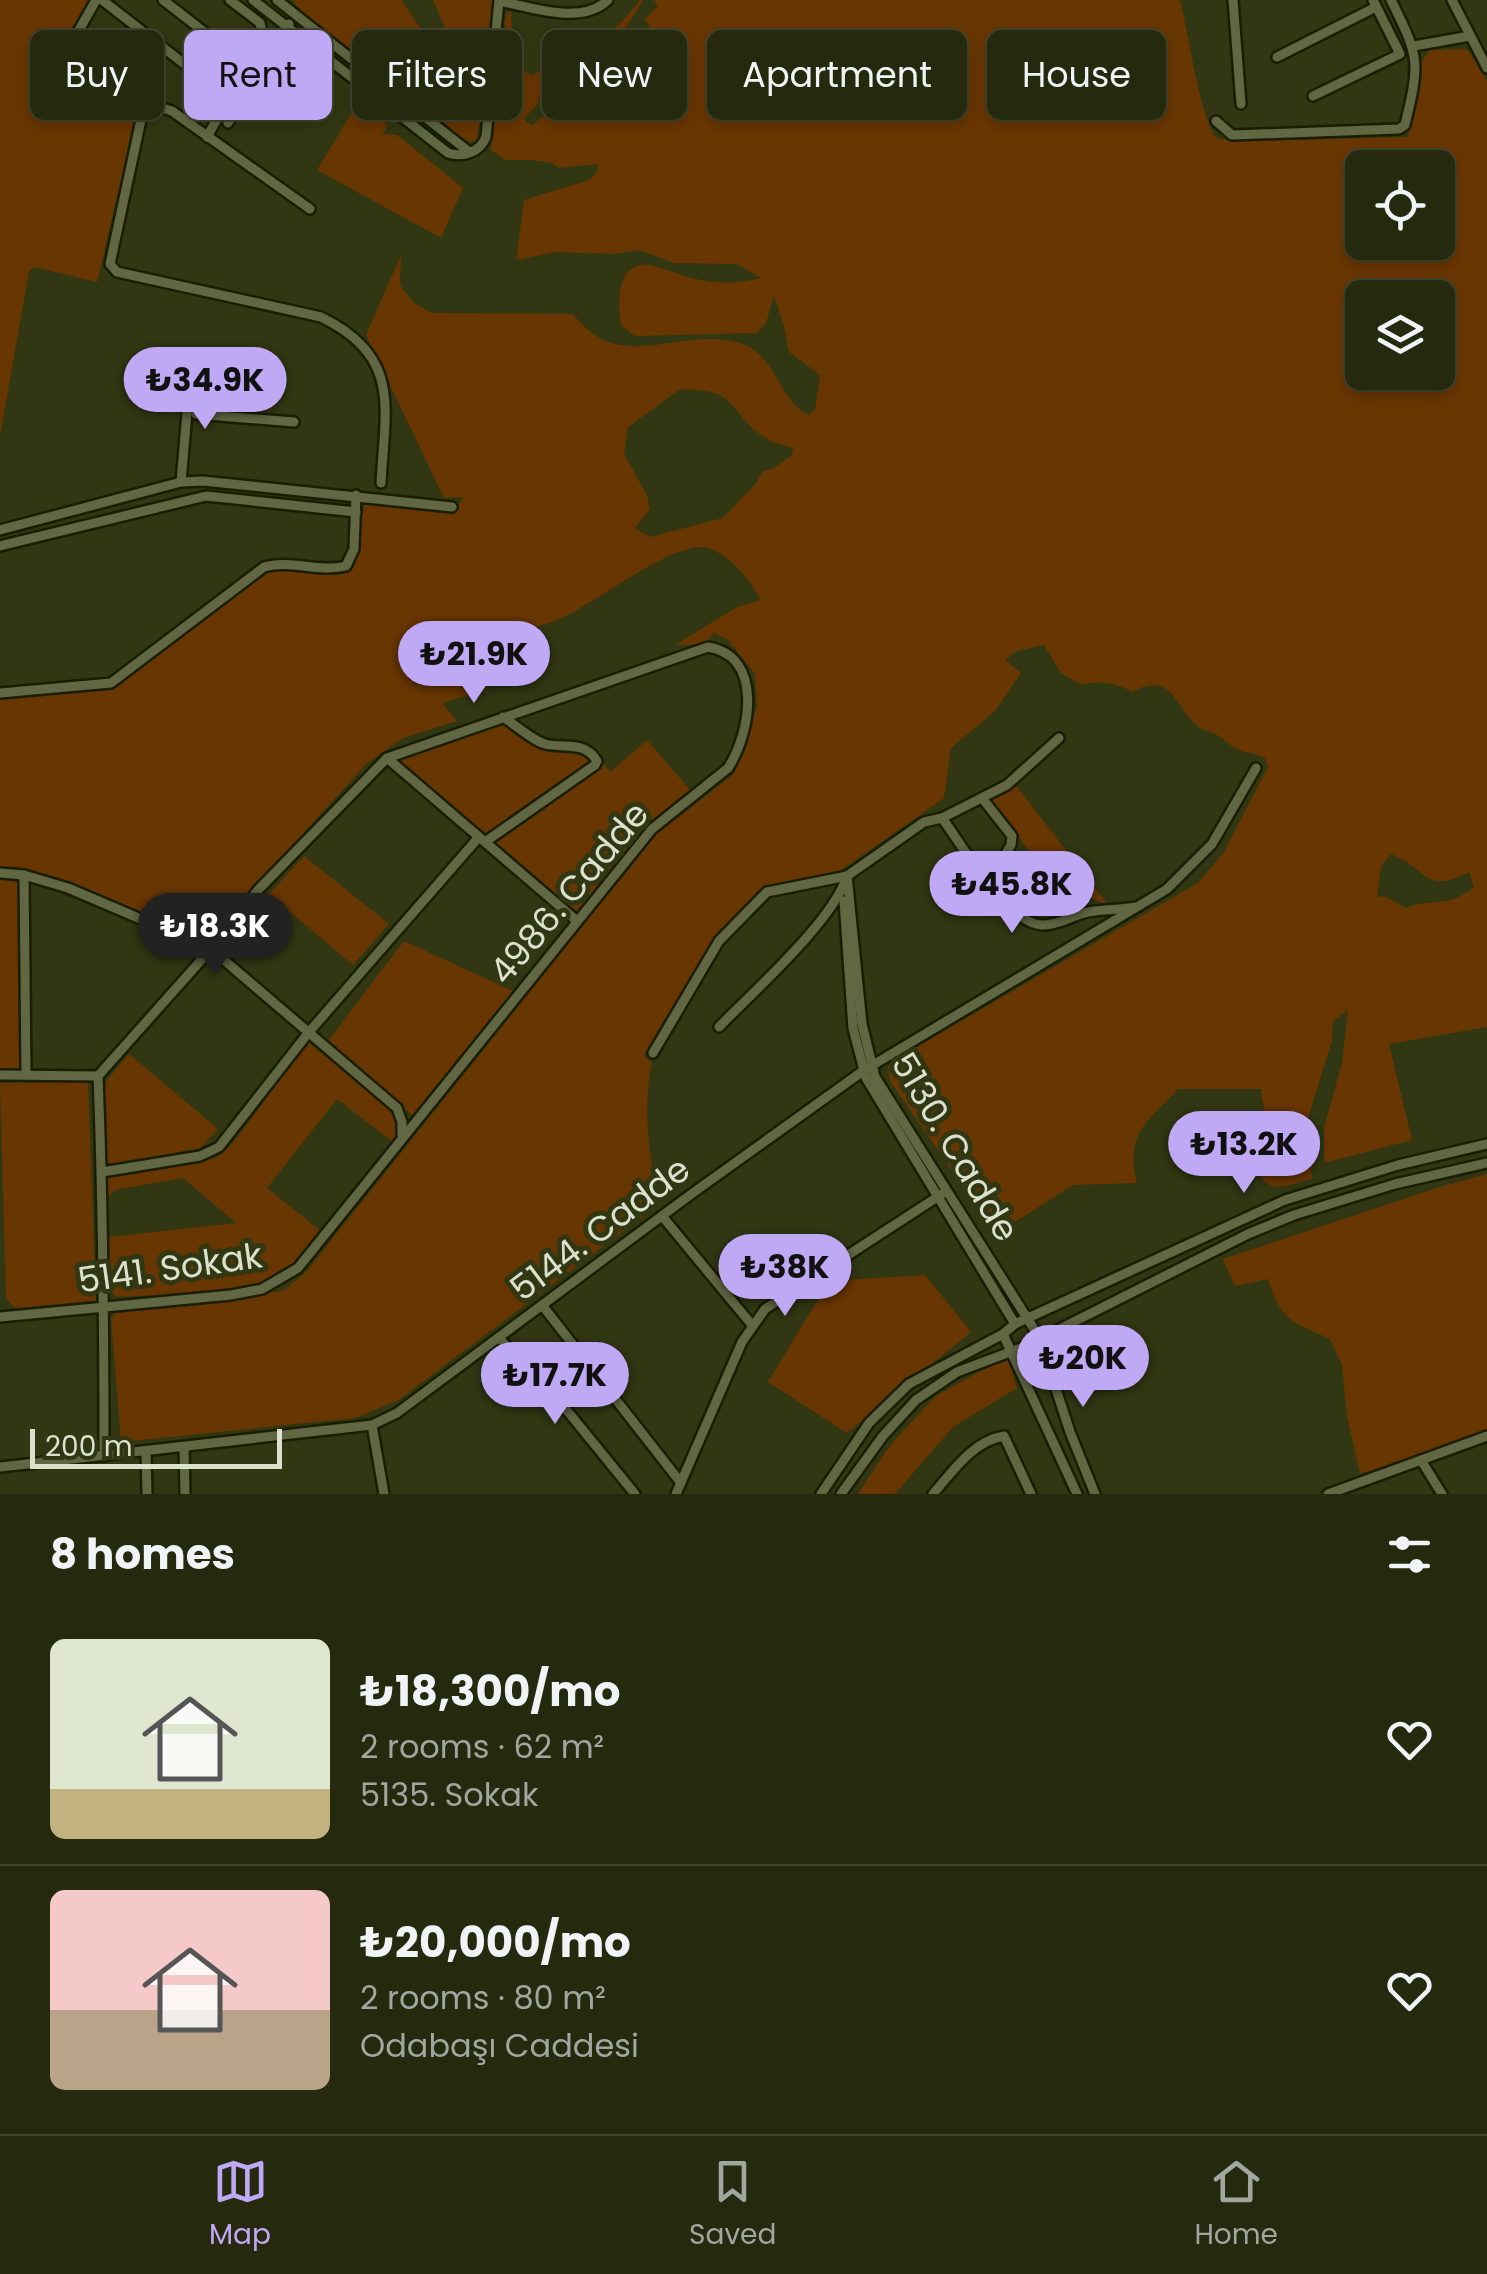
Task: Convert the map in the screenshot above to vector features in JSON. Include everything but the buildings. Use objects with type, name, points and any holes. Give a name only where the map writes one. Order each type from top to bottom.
[{"type":"street","points":[[80,30],[99,0],[184,65]]},
{"type":"street","points":[[163,0],[202,30]]},
{"type":"street","points":[[230,0],[263,30]]},
{"type":"street","points":[[253,0],[448,153],[462,156],[479,149],[486,136],[499,0],[574,13],[593,10],[608,0]]},
{"type":"street","points":[[277,0],[468,151]]},
{"type":"street","points":[[1233,0],[1241,104]]},
{"type":"street","points":[[1216,121],[1232,135],[1399,129],[1405,124],[1414,88],[1414,46],[1391,0]]},
{"type":"street","points":[[1452,0],[1487,68]]},
{"type":"street","points":[[1278,58],[1375,4],[1400,54],[1313,96]]},
{"type":"street","points":[[286,30],[295,13]]},
{"type":"street","points":[[1414,46],[1470,36]]},
{"type":"street","points":[[310,210],[167,108],[153,106],[144,110],[110,264],[118,272],[321,317],[342,330],[369,352],[384,383],[380,483]]},
{"type":"street","points":[[207,137],[216,120]]},
{"type":"street","points":[[181,482],[190,378]]},
{"type":"street","points":[[196,414],[294,422]]},
{"type":"street","points":[[0,530],[181,482],[234,483],[452,507]]},
{"type":"street","points":[[0,693],[111,682],[264,567],[282,563],[346,566],[354,548],[356,495]]},
{"type":"street","points":[[0,546],[206,496],[356,512]]},
{"type":"street","name":"4986. Cadde","points":[[98,1076],[277,869],[387,758],[708,647],[724,649],[736,662],[750,696],[750,709],[735,758],[728,768],[652,829],[401,1139]]},
{"type":"street","points":[[102,1172],[212,1152],[219,1147],[309,1032],[482,840],[597,761],[578,746],[543,743],[503,717]]},
{"type":"street","points":[[652,1053],[718,941],[767,892],[847,876],[924,822],[942,818],[1007,784],[1060,738]]},
{"type":"street","points":[[387,758],[577,921]]},
{"type":"street","name":"5144. Cadde","points":[[0,1468],[372,1425],[397,1413],[868,1069],[1142,906],[1182,876],[1228,820],[1256,768]]},
{"type":"street","points":[[982,798],[1012,836],[989,882]]},
{"type":"street","points":[[942,818],[1014,913],[1026,922],[1043,925],[1086,912],[1142,906]]},
{"type":"street","points":[[1195,842],[1206,850]]},
{"type":"street","points":[[0,872],[68,888],[211,949],[397,1108],[402,1122],[401,1139]]},
{"type":"street","points":[[24,875],[26,1074]]},
{"type":"street","points":[[719,1027],[816,924],[844,888],[847,876]]},
{"type":"street","name":"5130. Cadde","points":[[847,876],[868,1069]]},
{"type":"street","name":"5130. Cadde","points":[[844,888],[851,1012],[868,1069],[1015,1324]]},
{"type":"street","points":[[0,1075],[98,1076],[104,1456]]},
{"type":"street","name":"5141. Sokak","points":[[0,1316],[231,1294],[262,1289],[283,1280],[326,1237],[401,1139]]},
{"type":"street","points":[[821,1494],[869,1423],[909,1384],[1015,1324],[1285,1200],[1382,1169],[1487,1144]]},
{"type":"street","points":[[841,1494],[883,1436],[916,1400],[958,1372],[1011,1351],[1294,1215],[1394,1184],[1487,1163]]},
{"type":"street","points":[[676,1494],[752,1325],[764,1310],[943,1194]]},
{"type":"street","name":"5130. Cadde","points":[[943,1194],[1039,1337],[1095,1494]]},
{"type":"street","points":[[662,1216],[752,1325]]},
{"type":"street","points":[[542,1305],[681,1483]]},
{"type":"street","points":[[1003,1334],[1077,1494]]},
{"type":"street","points":[[500,1339],[635,1494]]},
{"type":"street","points":[[372,1425],[384,1494]]},
{"type":"street","points":[[933,1494],[973,1449],[999,1435],[1004,1436],[1030,1494]]},
{"type":"street","points":[[1328,1494],[1354,1490],[1487,1436]]},
{"type":"street","points":[[184,1447],[185,1494]]},
{"type":"street","points":[[146,1451],[146,1494]]},
{"type":"street","points":[[1421,1460],[1442,1494]]},
{"type":"shaded area","points":[[0,0],[91,0],[74,30],[30,30],[30,120],[135,120],[97,282],[34,267],[29,271],[0,436]]},
{"type":"shaded area","points":[[292,0],[402,0],[424,30],[352,30],[352,53],[332,37],[332,30],[323,30]]},
{"type":"shaded area","points":[[433,0],[493,0],[490,30],[446,30]]},
{"type":"shaded area","points":[[643,0],[624,30],[612,30]]},
{"type":"shaded area","points":[[654,0],[1180,0],[1200,93],[1216,138],[1240,141],[1408,137],[1420,89],[1421,62],[1430,50],[1467,49],[1487,81],[1487,1027],[1389,1044],[1412,1140],[1324,1163],[1324,1128],[1342,1063],[1348,1010],[1333,1021],[1332,1041],[1306,1124],[1312,1178],[1273,1186],[1261,1177],[1266,1131],[1261,1089],[1178,1089],[1148,1120],[1136,1140],[1137,1183],[1073,1185],[996,1234],[890,1081],[888,1067],[1198,883],[1224,852],[1268,767],[1265,758],[1238,750],[1200,728],[1166,689],[1146,686],[1132,692],[1107,683],[1082,685],[1061,673],[1044,645],[1017,651],[1005,660],[1021,673],[995,711],[951,748],[944,798],[834,875],[763,890],[715,939],[644,1056],[652,1063],[647,1112],[652,1166],[661,1196],[668,1198],[397,1401],[355,1418],[121,1442],[111,1318],[119,1310],[283,1291],[305,1273],[654,836],[734,774],[757,707],[755,674],[728,640],[714,633],[704,644],[675,645],[737,607],[761,600],[745,576],[724,556],[707,548],[692,548],[654,564],[555,621],[527,628],[479,631],[488,656],[475,693],[442,703],[457,721],[403,738],[367,763],[213,933],[196,937],[27,871],[0,866],[0,699],[122,682],[259,573],[271,568],[293,565],[329,572],[346,569],[355,564],[364,505],[438,513],[456,509],[463,497],[444,498],[366,335],[401,255],[400,285],[414,303],[432,313],[573,314],[592,333],[611,343],[630,346],[716,339],[740,343],[761,356],[798,408],[808,415],[815,410],[820,375],[789,352],[774,296],[766,323],[757,333],[635,336],[621,326],[622,283],[633,268],[654,266],[718,282],[761,278],[737,264],[674,263],[639,250],[615,254],[556,252],[516,260],[524,200],[589,180],[597,172],[598,164],[559,168],[552,163],[505,160],[491,150],[494,120],[522,120],[522,71],[533,75],[542,70],[539,102],[524,119],[533,125],[542,118],[687,120],[687,30],[648,30],[649,24],[644,20],[658,6]],"holes":[[[679,390],[699,390],[724,398],[756,431],[793,448],[792,455],[762,472],[723,518],[650,537],[635,528],[650,509],[647,495],[624,454],[628,427]],[[1391,854],[1435,881],[1469,872],[1474,887],[1456,898],[1406,908],[1384,896],[1377,897],[1381,866]]]},
{"type":"shaded area","points":[[511,10],[512,30],[504,30],[506,15]]},
{"type":"shaded area","points":[[352,112],[352,120],[381,120],[388,126],[382,134],[397,135],[463,188],[441,238],[317,170]]},
{"type":"shaded area","points":[[435,120],[479,120],[477,140],[462,140]]},
{"type":"shaded area","points":[[502,721],[537,745],[566,748],[591,757],[591,763],[486,837],[397,759]]},
{"type":"shaded area","points":[[647,740],[692,792],[643,832],[582,910],[572,910],[494,844],[603,763],[610,772]]},
{"type":"shaded area","points":[[1015,784],[1109,906],[1067,887],[1046,871],[988,800]]},
{"type":"shaded area","points":[[304,856],[389,924],[353,965],[269,894]]},
{"type":"shaded area","points":[[19,878],[22,1069],[0,1070],[0,879]]},
{"type":"shaded area","points":[[404,941],[515,992],[413,1116],[328,1041]]},
{"type":"shaded area","points":[[308,1042],[395,1114],[397,1127],[393,1142],[337,1099],[267,1188],[322,1232],[286,1269],[256,1285],[117,1297],[110,1292],[109,1237],[236,1223],[183,1178],[115,1190],[107,1198],[106,1179],[216,1158],[233,1143]]},
{"type":"shaded area","points":[[129,1054],[218,1129],[200,1148],[116,1164],[108,1162],[104,1092],[107,1080]]},
{"type":"shaded area","points":[[88,1081],[96,1301],[15,1308],[6,1299],[0,1083]]},
{"type":"shaded area","points":[[1487,1174],[1487,1431],[1360,1474],[1347,1416],[1342,1365],[1330,1339],[1283,1312],[1268,1279],[1235,1286],[1223,1259]]},
{"type":"shaded area","points":[[925,1275],[971,1332],[847,1433],[768,1382],[819,1298],[845,1280]]},
{"type":"shaded area","points":[[1007,1356],[1017,1388],[953,1427],[895,1494],[858,1494],[891,1444],[936,1396]]}]
